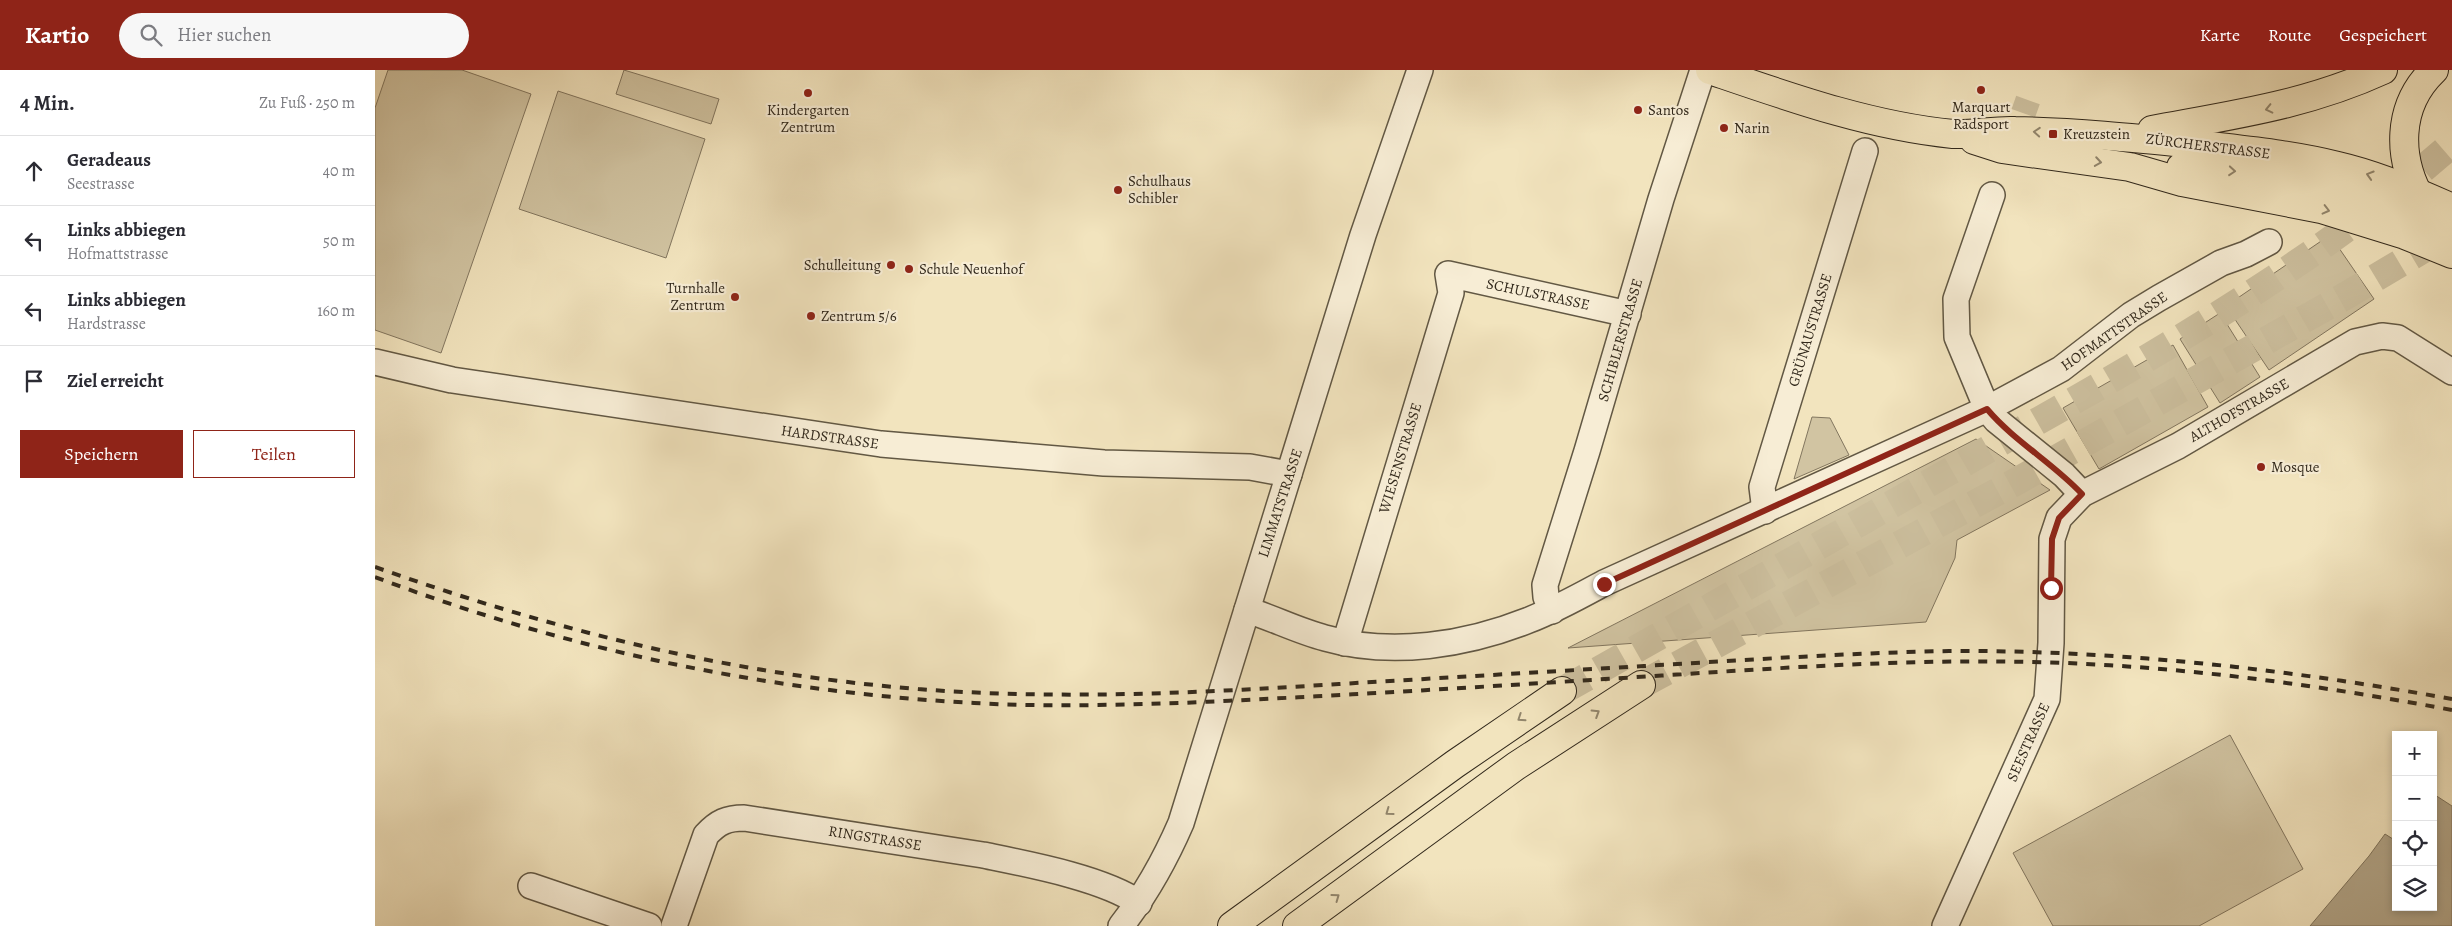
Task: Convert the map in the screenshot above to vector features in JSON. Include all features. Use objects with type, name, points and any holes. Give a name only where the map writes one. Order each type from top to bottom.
[{"type":"main road","name":"ZÜRCHERSTRASSE","points":[[1710,70],[1789,96],[1876,121],[1956,134],[2002,149],[2130,167],[2184,167],[2278,177],[2331,187],[2446,218]]},
{"type":"main road","points":[[2121,136],[2237,116],[2316,96],[2344,87],[2383,70]]},
{"type":"main road","points":[[2433,70],[2415,91],[2408,114],[2405,155],[2407,171],[2416,191],[2446,218],[2452,243]]},
{"type":"main road","name":"ZÜRCHERSTRASSE","points":[[1956,134],[2013,131],[2121,136],[2302,158],[2339,166],[2416,191]]},
{"type":"main road","name":"ZÜRCHERSTRASSE","points":[[2130,167],[2182,182],[2348,216],[2405,235],[2452,254]]},
{"type":"main road","points":[[1297,926],[1508,772],[1641,685]]},
{"type":"main road","points":[[1232,926],[1433,780],[1562,691]]},
{"type":"street","name":"LIMMATSTRASSE","points":[[1121,926],[1139,903],[1158,873],[1181,822],[1363,235],[1420,70]]},
{"type":"street","name":"SCHIBLERSTRASSE","points":[[1552,611],[1545,597],[1545,585],[1661,199],[1703,70]]},
{"type":"street","name":"GRÜNAUSTRASSE","points":[[1765,511],[1762,487],[1865,151]]},
{"type":"street","points":[[1991,195],[1956,298],[1955,318],[1957,337],[1987,409],[1996,420],[2064,475],[2082,494]]},
{"type":"street","name":"HOFMATTSTRASSE","points":[[1987,409],[2061,369],[2124,321],[2159,298],[2221,263],[2246,254],[2269,242]]},
{"type":"street","name":"SCHULSTRASSE","points":[[1448,274],[1628,314]]},
{"type":"street","name":"WIESENSTRASSE","points":[[1345,643],[1451,293],[1448,274]]},
{"type":"street","name":"ALTHOFSTRASSE","points":[[2082,494],[2178,446],[2355,342],[2382,336],[2397,338],[2452,372]]},
{"type":"street","name":"HARDSTRASSE","points":[[375,362],[452,380],[881,444],[1104,463],[1250,467],[1289,474]]},
{"type":"street","points":[[1247,610],[1317,636],[1345,643],[1399,648],[1451,643],[1504,630],[1552,611],[1604,584],[1987,409]]},
{"type":"street","name":"SEESTRASSE","points":[[1945,926],[2047,699],[2051,643],[2052,539],[2059,518],[2082,494]]},
{"type":"street","name":"RINGSTRASSE","points":[[674,926],[707,835],[716,825],[728,818],[744,818],[983,855],[1021,863],[1114,889],[1139,903]]},
{"type":"street","points":[[531,886],[649,926]]},
{"type":"shaded area","points":[[388,70],[462,70],[531,94],[441,353],[375,330],[375,108]]},
{"type":"shaded area","points":[[624,70],[719,99],[711,124],[616,94]]},
{"type":"shaded area","points":[[558,91],[705,139],[666,258],[519,209]]},
{"type":"shaded area","points":[[2330,235],[2374,299],[2269,370],[2226,306]]},
{"type":"shaded area","points":[[2220,313],[2260,377],[2220,403],[2180,339]]},
{"type":"shaded area","points":[[2173,345],[2208,407],[2099,469],[2063,408]]},
{"type":"shaded area","points":[[1812,417],[1830,418],[1849,455],[1794,479]]},
{"type":"shaded area","points":[[1976,439],[2050,490],[1957,540],[1955,558],[1926,622],[1568,648]]},
{"type":"shaded area","points":[[2230,735],[2303,869],[2199,926],[2053,926],[2013,853]]},
{"type":"shaded area","points":[[2437,796],[2452,806],[2452,926],[2310,926],[2369,856],[2385,834],[2392,838],[2392,911],[2437,911]]},
{"type":"tunnel","points":[[2011,148],[2028,100]]},
{"type":"tunnel","points":[[1562,691],[2112,379],[2230,308],[2344,230],[2452,144]]},
{"type":"tunnel","points":[[1641,685],[2019,480],[2347,295],[2447,235]]},
{"type":"railway","points":[[375,567],[508,611],[642,646],[778,672],[918,689],[1023,694],[1129,694],[1286,687],[1873,653],[1949,651],[2076,654],[2202,663],[2390,688],[2452,699]]},
{"type":"railway","points":[[375,577],[447,603],[521,626],[595,646],[670,663],[745,678],[821,689],[974,703],[1052,705],[1180,703],[1417,691],[1796,667],[1985,661],[2138,667],[2243,677],[2348,692],[2452,710]]},
{"type":"place","name":"Marquart Radsport","points":[[1981,90]]},
{"type":"place","name":"Kindergarten Zentrum","points":[[808,93]]},
{"type":"place","name":"Santos","points":[[1638,110]]},
{"type":"place","name":"Narin","points":[[1724,128]]},
{"type":"place","name":"Kreuzstein","points":[[2053,134]]},
{"type":"place","name":"Schulhaus Schibler","points":[[1118,190]]},
{"type":"place","name":"Schulleitung","points":[[891,265]]},
{"type":"place","name":"Schule Neuenhof","points":[[909,269]]},
{"type":"place","name":"Turnhalle Zentrum","points":[[735,297]]},
{"type":"place","name":"Zentrum 5/6","points":[[811,316]]},
{"type":"place","name":"Mosque","points":[[2261,467]]},
{"type":"route","points":[[1604,584],[1739,524],[1813,487],[1987,409],[1996,420],[2064,475],[2082,494],[2059,518],[2052,539],[2051,588]]}]
